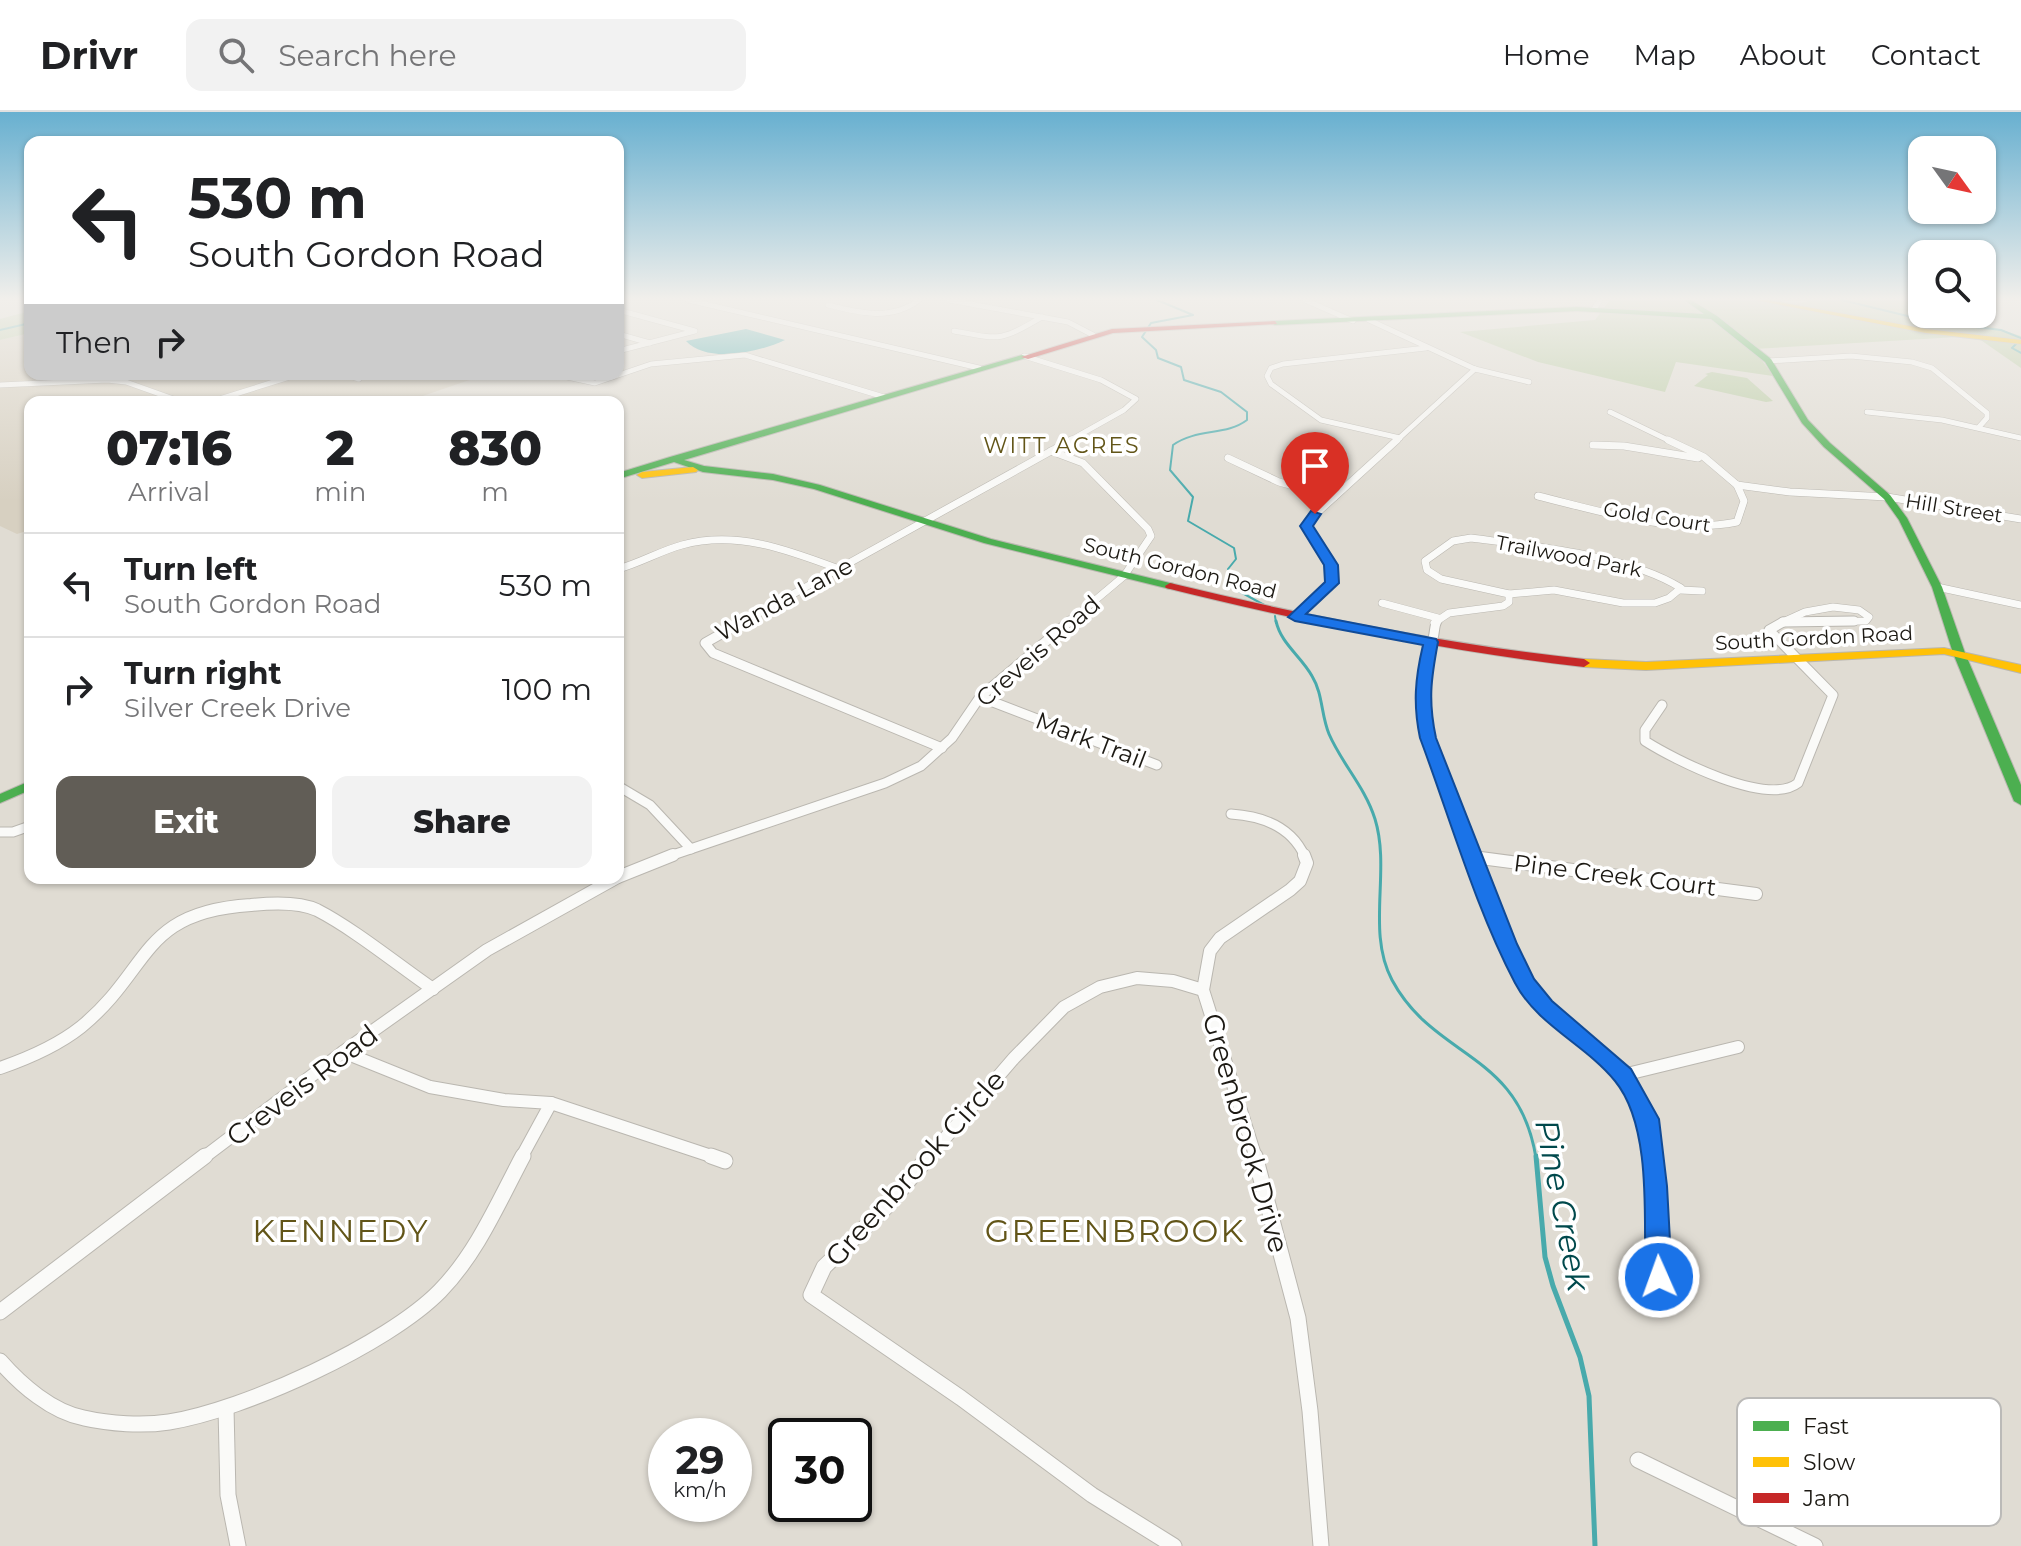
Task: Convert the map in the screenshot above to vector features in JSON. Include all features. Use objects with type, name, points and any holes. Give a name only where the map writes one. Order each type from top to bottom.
[{"type":"street","points":[[784,367],[884,397]]},
{"type":"street","points":[[974,367],[979,368]]},
{"type":"street","points":[[624,475],[983,367]]},
{"type":"street","name":"Wanda Lane","points":[[942,748],[706,649],[705,643],[1124,410],[1136,399],[1129,392],[1057,367]]},
{"type":"street","points":[[1274,367],[1267,376],[1271,384],[1321,420],[1400,438]]},
{"type":"street","points":[[1470,367],[1529,382]]},
{"type":"street","points":[[1772,367],[1805,421],[1827,445],[1887,497],[1904,520],[1937,587],[1959,653],[2021,801]]},
{"type":"street","points":[[1929,367],[1987,413],[1987,418],[1979,427]]},
{"type":"street","points":[[1295,617],[1332,583],[1331,565],[1306,524],[1475,369]]},
{"type":"street","points":[[0,385],[110,380],[166,396]]},
{"type":"street","points":[[229,396],[280,380]]},
{"type":"street","points":[[581,380],[595,383],[604,380]]},
{"type":"street","points":[[1610,412],[1709,461],[1737,485]]},
{"type":"street","points":[[1867,412],[1979,427],[2021,438]]},
{"type":"street","points":[[1593,445],[1624,446],[1709,461]]},
{"type":"street","name":"Creveis Road","points":[[624,875],[919,767],[942,748],[964,723],[980,697],[1124,576],[1145,549],[1151,536],[1148,529],[1083,463],[1051,451]]},
{"type":"street","points":[[1228,458],[1279,482],[1334,497]]},
{"type":"street","name":"South Gordon Road","points":[[673,459],[703,469],[773,477],[1124,576],[1295,617],[1431,642],[1605,666],[1910,652],[1959,653],[2021,669]]},
{"type":"street","points":[[624,476],[703,469]]},
{"type":"street","name":"Hill Street","points":[[1737,485],[1790,492],[1887,497],[2021,519]]},
{"type":"street","name":"Gold Court","points":[[1538,496],[1673,523],[1716,527],[1737,522],[1744,501],[1737,485]]},
{"type":"street","points":[[624,567],[684,544],[729,538],[765,543],[839,569]]},
{"type":"street","name":"Trailwood Park","points":[[1471,538],[1597,559],[1674,581],[1680,590],[1659,602],[1644,605],[1557,591],[1509,594],[1441,579],[1427,570],[1425,561],[1453,541],[1471,538]]},
{"type":"street","points":[[1937,587],[2021,605]]},
{"type":"street","points":[[1680,590],[1702,591]]},
{"type":"street","name":"Trailwood Park","points":[[1438,618],[1449,613],[1503,606],[1509,602],[1509,594]]},
{"type":"street","points":[[1382,603],[1438,618],[1434,623],[1422,682],[1421,707],[1435,762],[1525,983],[1545,1007],[1623,1075],[1648,1119],[1659,1277]]},
{"type":"street","points":[[1662,705],[1645,730],[1645,741],[1659,751],[1702,771],[1785,791],[1798,783],[1833,695],[1823,681],[1796,659],[1769,630],[1782,622],[1823,608],[1861,610],[1869,617],[1866,621],[1782,622]]},
{"type":"street","name":"Mark Trail","points":[[980,697],[1157,765]]},
{"type":"street","points":[[0,799],[24,788]]},
{"type":"street","points":[[624,790],[650,805],[691,849]]},
{"type":"street","name":"Greenbrook Drive","points":[[1231,814],[1259,818],[1286,831],[1301,846],[1307,863],[1305,873],[1290,890],[1220,938],[1210,951],[1203,990],[1263,1182],[1298,1318],[1310,1411],[1321,1546]]},
{"type":"street","points":[[0,832],[24,828]]},
{"type":"street","name":"Pine Creek Court","points":[[1473,857],[1756,894]]},
{"type":"street","name":"Creveis Road","points":[[0,1312],[343,1052],[487,950],[606,884]]},
{"type":"street","points":[[0,1068],[57,1042],[91,1018],[164,931],[186,917],[216,907],[295,905],[315,909],[433,989]]},
{"type":"street","name":"Greenbrook Circle","points":[[1174,1546],[1092,1495],[961,1398],[811,1295],[824,1267],[887,1206],[1014,1058],[1064,1007],[1084,993],[1137,978],[1173,981],[1203,990]]},
{"type":"street","points":[[1623,1075],[1738,1047]]},
{"type":"street","points":[[343,1052],[430,1087],[504,1100],[551,1103],[725,1161]]},
{"type":"street","points":[[0,1361],[33,1392],[81,1418],[167,1422],[226,1408],[308,1374],[371,1341],[438,1293],[468,1259],[551,1103]]},
{"type":"street","points":[[226,1408],[228,1495],[238,1546]]},
{"type":"street","points":[[1638,1460],[1737,1508]]},
{"type":"street","points":[[1774,1526],[1815,1546]]},
{"type":"shaded area","points":[[0,367],[24,367],[24,380],[469,380],[423,396],[24,396],[24,532],[17,534],[0,526]]},
{"type":"green space","points":[[1559,367],[1674,367],[1665,392]]},
{"type":"green space","points":[[1710,367],[1767,367],[1773,376]]},
{"type":"green space","points":[[1712,372],[1747,378],[1773,401],[1694,386],[1708,375],[1705,374]]},
{"type":"waterway","name":"Pine Creek","points":[[1181,367],[1184,380],[1221,392],[1247,412],[1247,420],[1239,425],[1192,436],[1173,445],[1170,470],[1193,497],[1188,521],[1234,548],[1236,559],[1228,569],[1235,589],[1266,606]]},
{"type":"waterway","name":"Pine Creek","points":[[1275,616],[1276,623]]},
{"type":"waterway","name":"Pine Creek","points":[[1276,621],[1282,636],[1316,683],[1329,734],[1375,819],[1381,859],[1381,941],[1384,961],[1392,980],[1430,1027],[1474,1059],[1512,1096],[1527,1123],[1536,1158]]},
{"type":"waterway","name":"Pine Creek","points":[[1536,1156],[1545,1257],[1580,1357],[1589,1396],[1595,1546]]},
{"type":"traffic: fast","points":[[624,474],[991,367]]},
{"type":"traffic: fast","points":[[1772,367],[1805,421],[1827,445],[1887,497],[1904,520],[1937,587],[1959,653],[2021,801]]},
{"type":"traffic: fast","points":[[673,459],[703,469],[773,477],[817,487],[988,541],[1170,586]]},
{"type":"traffic: fast","points":[[0,799],[24,788]]},
{"type":"traffic: slow","points":[[642,475],[693,470]]},
{"type":"traffic: slow","points":[[1584,663],[1646,666],[1944,651],[2021,669]]},
{"type":"traffic: jam","points":[[1170,586],[1252,606],[1502,654],[1584,663]]},
{"type":"district","name":"WITT ACRES","points":[[1062,445]]},
{"type":"district","name":"KENNEDY","points":[[341,1230]]},
{"type":"district","name":"GREENBROOK","points":[[1115,1230]]},
{"type":"route","points":[[1315,514],[1306,526],[1331,565],[1332,583],[1295,617],[1431,642],[1422,682],[1421,707],[1428,738],[1507,944],[1525,983],[1545,1007],[1623,1075],[1648,1119],[1659,1277]]}]
